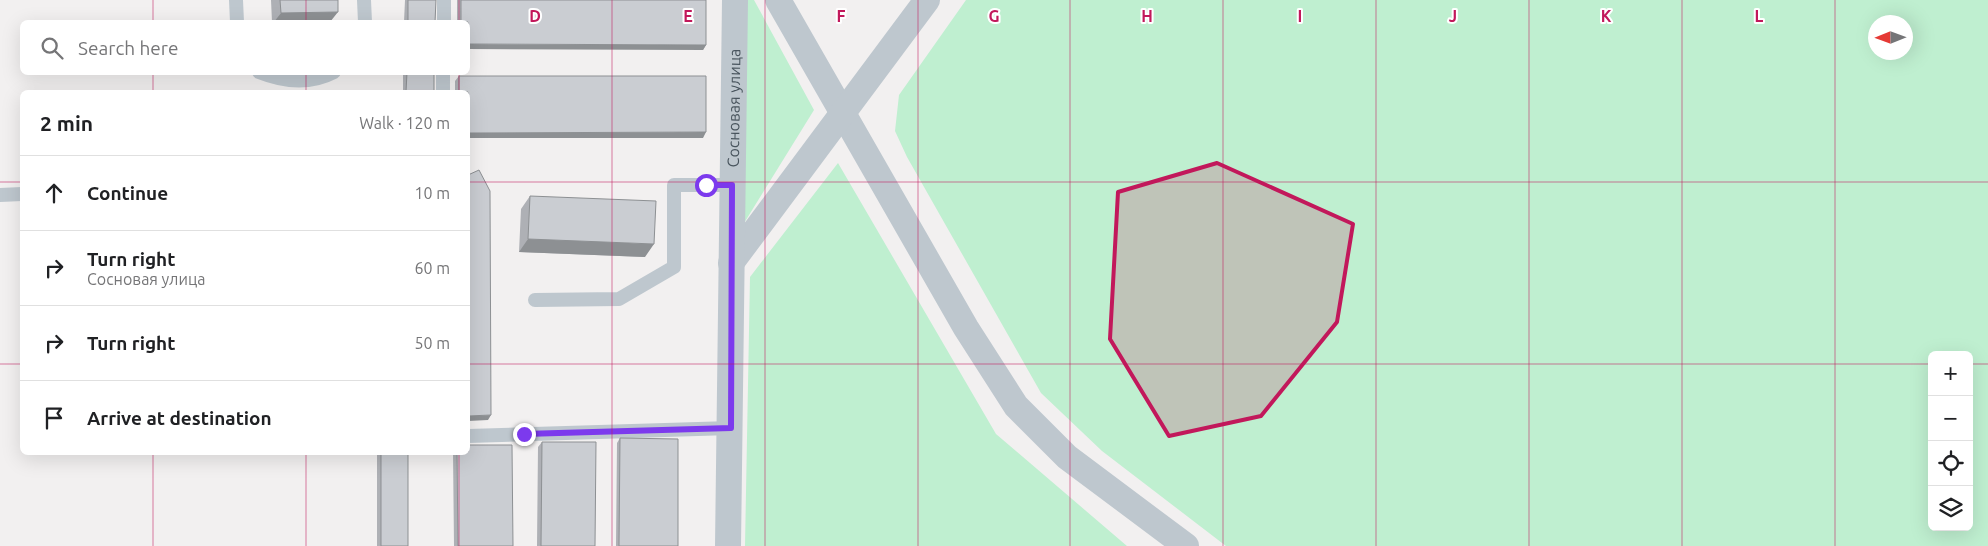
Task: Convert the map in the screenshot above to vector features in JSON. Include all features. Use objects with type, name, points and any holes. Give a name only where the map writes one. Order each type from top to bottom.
[{"type":"street","name":"Сосновая улица","points":[[728,546],[735,0]]},
{"type":"street","points":[[778,0],[966,328],[1016,406],[1067,457],[1186,546]]},
{"type":"street","points":[[731,263],[927,0]]},
{"type":"lane","points":[[236,0],[237,20]]},
{"type":"lane","points":[[364,0],[364,20]]},
{"type":"lane","points":[[444,0],[444,20]]},
{"type":"lane","points":[[268,75],[288,82],[306,81],[325,75]]},
{"type":"lane","points":[[443,75],[443,90]]},
{"type":"lane","points":[[535,300],[620,299],[674,267],[674,185],[732,185]]},
{"type":"lane","points":[[0,195],[20,194]]},
{"type":"lane","points":[[470,436],[731,428]]},
{"type":"highlighted area","points":[[1217,163],[1353,224],[1337,322],[1261,416],[1169,436],[1110,339],[1118,192]]},
{"type":"green space","points":[[746,0],[754,0],[814,110],[741,228]]},
{"type":"green space","points":[[966,0],[1988,0],[1988,546],[1226,546],[1102,451],[1041,393],[907,157],[895,131],[899,95]]},
{"type":"green space","points":[[838,163],[996,434],[1127,546],[745,546],[750,277]]},
{"type":"building","points":[[280,0],[338,0],[338,12],[281,13]]},
{"type":"building","points":[[408,0],[436,0],[435,20],[408,20]]},
{"type":"building","points":[[461,0],[706,0],[706,45],[470,44],[470,20],[461,20]]},
{"type":"building","points":[[407,75],[434,75],[434,90],[406,90]]},
{"type":"building","points":[[459,76],[706,76],[706,132],[470,133],[470,90],[459,90]]},
{"type":"building","points":[[479,170],[490,191],[491,415],[470,416],[470,174]]},
{"type":"building","points":[[530,196],[656,201],[654,244],[528,239]]},
{"type":"building","points":[[620,438],[678,439],[678,546],[619,546]]},
{"type":"building","points":[[542,442],[596,442],[595,546],[541,546]]},
{"type":"building","points":[[470,445],[512,445],[513,546],[458,546],[457,455],[470,455]]},
{"type":"building","points":[[381,455],[408,455],[408,546],[381,546]]},
{"type":"route","points":[[524,434],[731,428],[732,185],[706,185]]}]
